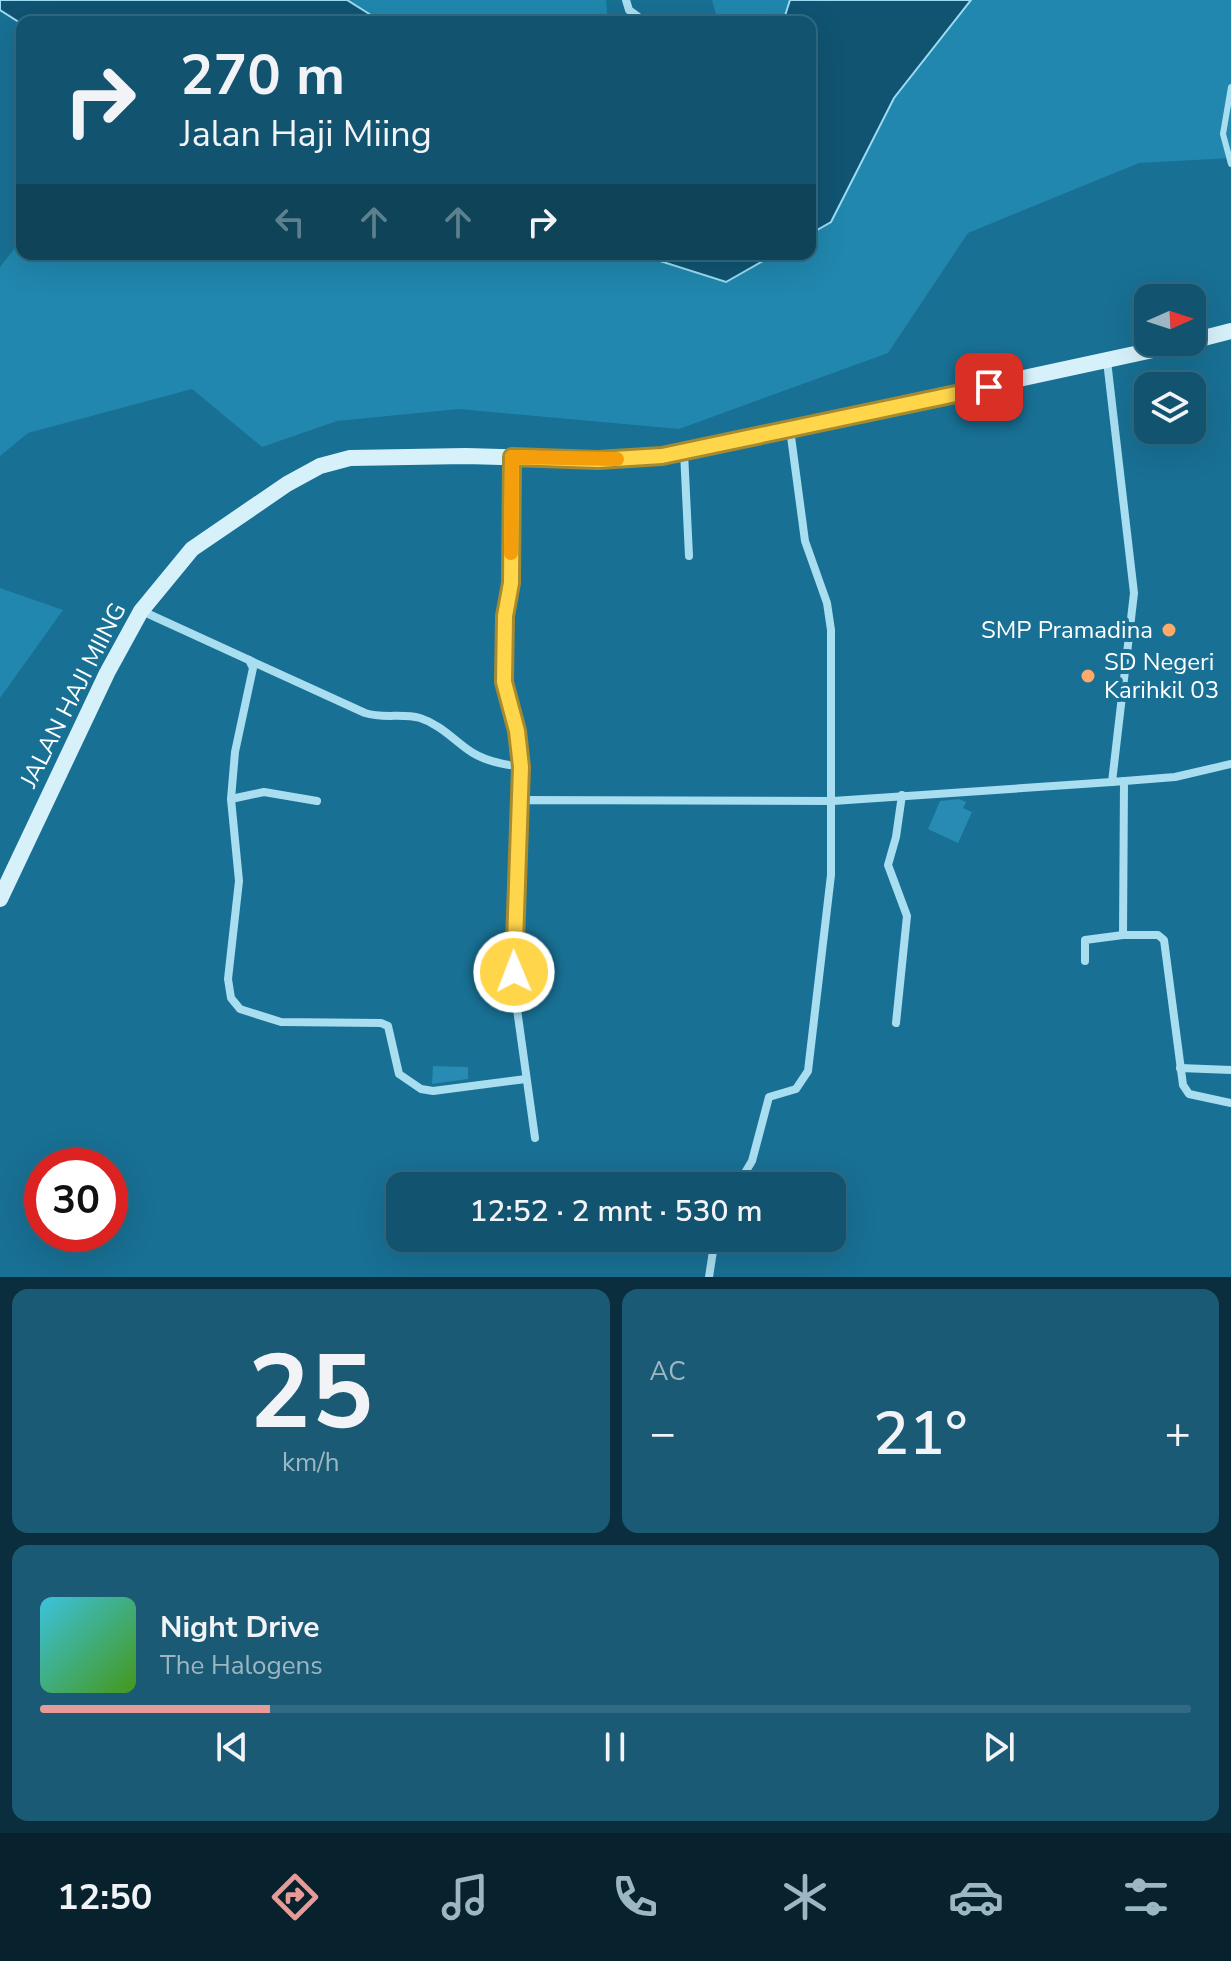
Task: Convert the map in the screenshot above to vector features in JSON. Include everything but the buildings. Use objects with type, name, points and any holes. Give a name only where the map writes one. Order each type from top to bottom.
[{"type":"main road","name":"JALAN HAJI MIING","points":[[1206,338],[1231,331]]},
{"type":"main road","name":"JALAN HAJI MIING","points":[[0,899],[107,673],[141,611],[202,541],[287,484],[320,466],[350,458],[598,460],[684,452],[1134,355]]},
{"type":"street","points":[[626,0],[629,10],[637,16]]},
{"type":"street","points":[[1107,361],[1134,593],[1117,715],[1112,782]]},
{"type":"street","points":[[745,1172],[752,1161],[769,1097],[796,1089],[808,1071],[831,875],[831,630],[827,603],[805,541],[790,428]]},
{"type":"street","points":[[684,452],[689,556]]},
{"type":"street","points":[[512,457],[511,583],[505,616],[504,682],[517,731],[521,767],[522,800],[513,942],[516,1002],[535,1138]]},
{"type":"street","points":[[141,611],[365,713],[379,718],[421,719],[444,729],[470,752],[496,763],[521,767]]},
{"type":"street","points":[[249,660],[253,668],[235,752],[231,799],[239,881],[228,979],[231,998],[240,1009],[281,1022],[381,1023],[388,1026],[399,1074],[421,1089],[433,1091],[526,1079]]},
{"type":"street","points":[[522,800],[833,801],[1175,777],[1231,764]]},
{"type":"street","points":[[1123,935],[1124,781]]},
{"type":"street","points":[[231,799],[264,792],[317,801]]},
{"type":"street","points":[[896,1023],[907,916],[888,865],[902,795]]},
{"type":"street","points":[[1085,961],[1085,940],[1123,935],[1158,935],[1164,940],[1183,1085],[1189,1094],[1231,1103]]},
{"type":"street","points":[[1180,1068],[1231,1070]]},
{"type":"street","points":[[709,1277],[713,1252]]},
{"type":"lane","points":[[1231,87],[1223,134],[1231,164]]},
{"type":"shaded area","points":[[0,0],[347,0],[372,16],[16,16],[16,20],[0,10]]},
{"type":"shaded area","points":[[347,0],[606,0],[607,16],[372,16]]},
{"type":"shaded area","points":[[712,0],[790,0],[784,16],[716,16]]},
{"type":"shaded area","points":[[790,0],[971,0],[894,98],[831,222],[816,231],[816,16],[785,16]]},
{"type":"shaded area","points":[[971,0],[1231,0],[1231,158],[1139,163],[968,233],[888,353],[679,429],[459,409],[337,421],[262,447],[192,389],[28,433],[0,456],[0,267],[16,247],[16,260],[656,260],[726,282],[764,260],[816,260],[816,231],[831,222],[894,98]]},
{"type":"shaded area","points":[[657,260],[764,260],[726,282]]},
{"type":"shaded area","points":[[0,588],[63,610],[0,698]]},
{"type":"slow traffic","points":[[511,553],[512,457],[617,459]]},
{"type":"place","name":"SMP Pramadina","points":[[1169,630]]},
{"type":"place","name":"SD Negeri Karihkil 03","points":[[1088,676]]},
{"type":"route","points":[[514,972],[521,767],[517,731],[504,682],[505,616],[511,583],[512,457],[598,460],[662,456],[989,387]]}]
